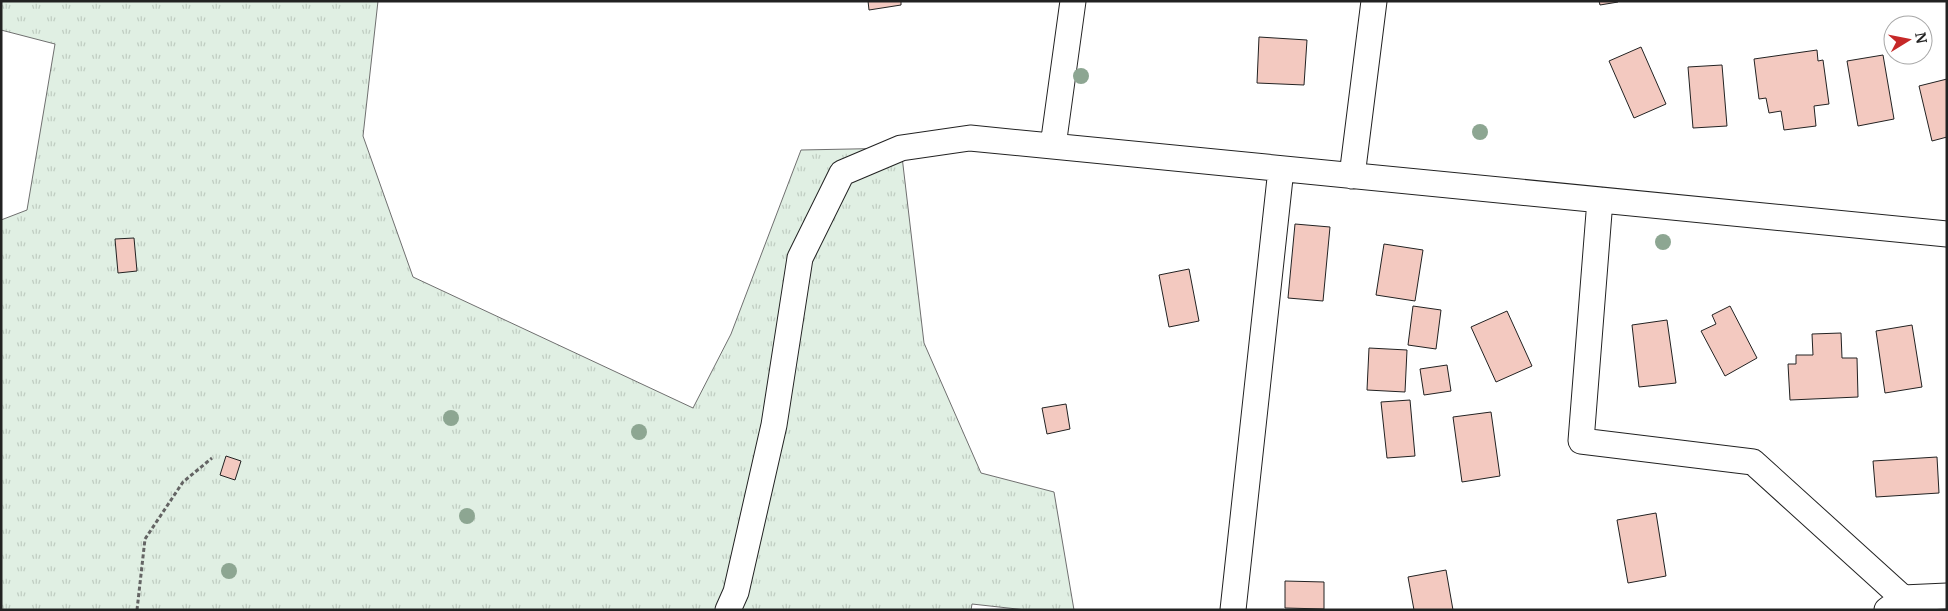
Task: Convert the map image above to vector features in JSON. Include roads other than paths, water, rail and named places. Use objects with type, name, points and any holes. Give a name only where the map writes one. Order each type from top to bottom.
[{"type":"street","points":[[1053,146],[1072,1]]},
{"type":"street","points":[[1352,176],[1374,1]]},
{"type":"street","points":[[728,610],[736,592],[774,425],[800,258],[842,173],[901,148],[970,138],[1947,234]]},
{"type":"street","points":[[1233,610],[1281,169]]},
{"type":"street","points":[[1600,200],[1581,441],[1753,462],[1895,604],[1947,596]]}]
